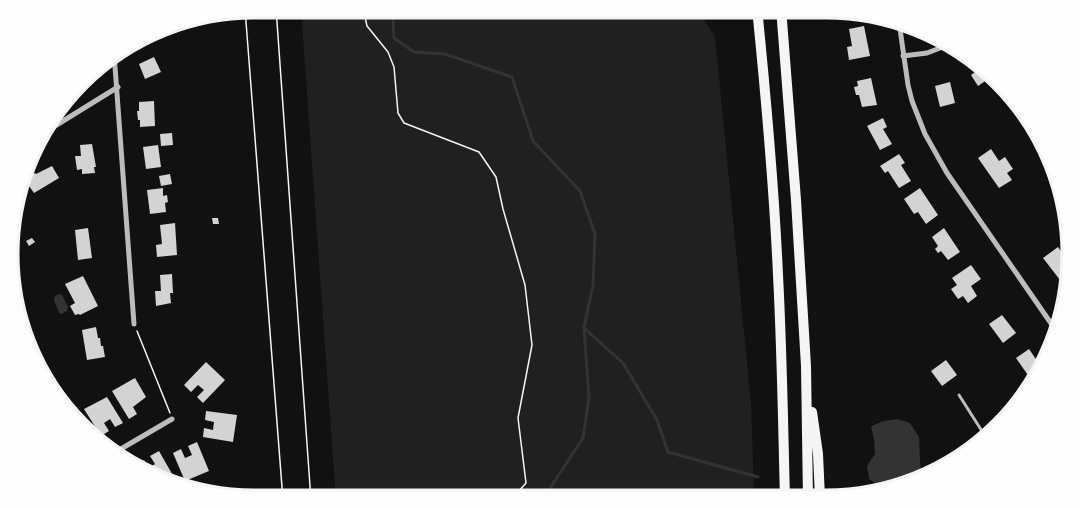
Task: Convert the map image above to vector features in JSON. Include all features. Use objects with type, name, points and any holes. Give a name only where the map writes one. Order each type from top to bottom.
[{"type":"highway","points":[[758,18],[778,276],[785,490]]},
{"type":"highway","points":[[782,18],[806,366],[808,490]]},
{"type":"highway","points":[[806,366],[818,454],[820,490]]},
{"type":"street","points":[[900,30],[912,101],[937,158],[1051,324]]},
{"type":"street","points":[[903,56],[940,48]]},
{"type":"street","points":[[115,63],[134,324]]},
{"type":"street","points":[[57,125],[118,87]]},
{"type":"street","points":[[121,449],[172,419]]},
{"type":"lane","points":[[959,396],[982,431]]},
{"type":"path","points":[[277,18],[310,490]]},
{"type":"path","points":[[365,18],[367,26],[388,52],[394,67],[398,113],[404,123],[479,152],[496,177],[525,285],[532,345],[518,418],[526,483],[520,490]]},
{"type":"path","points":[[246,19],[282,490]]},
{"type":"path","points":[[134,324],[172,419]]},
{"type":"shaded area","points":[[302,18],[703,18],[715,37],[751,403],[754,490],[335,490]]},
{"type":"shaded area","points":[[59,294],[62,295],[68,307],[67,311],[62,314],[59,313],[54,300]]},
{"type":"shaded area","points":[[897,419],[910,423],[919,437],[921,470],[878,484],[869,479],[867,466],[875,454],[871,426]]},
{"type":"building","points":[[864,26],[870,56],[849,60],[847,47],[852,46],[849,29]]},
{"type":"building","points":[[154,57],[161,72],[145,79],[139,64]]},
{"type":"building","points":[[976,72],[986,81],[978,86],[971,75]]},
{"type":"building","points":[[871,78],[877,105],[862,107],[854,87],[858,86],[857,81]]},
{"type":"building","points":[[950,82],[955,103],[940,107],[935,86]]},
{"type":"building","points":[[154,101],[155,126],[140,127],[137,111],[139,111],[139,102]]},
{"type":"building","points":[[883,118],[887,127],[883,129],[892,144],[880,150],[867,126]]},
{"type":"building","points":[[172,133],[173,145],[161,146],[160,134]]},
{"type":"building","points":[[92,144],[95,173],[82,174],[82,169],[77,170],[75,156],[81,156],[80,145]]},
{"type":"building","points":[[158,145],[161,167],[146,169],[143,147]]},
{"type":"building","points":[[991,149],[999,161],[1005,157],[1013,169],[1007,173],[1012,180],[999,188],[978,158]]},
{"type":"building","points":[[899,154],[905,163],[901,165],[911,181],[899,188],[888,171],[885,173],[880,166]]},
{"type":"building","points":[[52,166],[59,178],[34,193],[29,185],[32,174]]},
{"type":"building","points":[[170,174],[172,184],[161,186],[159,176]]},
{"type":"building","points":[[163,188],[163,196],[167,195],[168,202],[165,203],[166,212],[150,214],[147,190]]},
{"type":"building","points":[[920,188],[938,215],[926,224],[918,212],[914,214],[904,199]]},
{"type":"building","points":[[212,218],[218,218],[219,224],[213,224]]},
{"type":"building","points":[[175,223],[177,255],[157,257],[156,245],[162,244],[160,225]]},
{"type":"building","points":[[88,228],[92,258],[78,260],[75,230]]},
{"type":"building","points":[[944,228],[960,252],[948,260],[941,251],[938,253],[935,249],[938,246],[932,237]]},
{"type":"building","points":[[32,238],[35,242],[29,246],[26,241]]},
{"type":"building","points":[[1058,247],[1062,253],[1060,280],[1060,280],[1043,258]]},
{"type":"building","points":[[971,265],[981,279],[971,286],[977,296],[968,303],[963,296],[958,299],[951,289],[957,285],[952,278]]},
{"type":"building","points":[[172,274],[171,303],[156,306],[155,291],[161,291],[160,275]]},
{"type":"building","points":[[83,276],[98,306],[80,315],[75,315],[70,306],[75,303],[65,284]]},
{"type":"building","points":[[1002,315],[1016,333],[1003,343],[989,324]]},
{"type":"building","points":[[96,327],[105,357],[87,360],[82,330]]},
{"type":"building","points":[[1029,349],[1037,360],[1028,375],[1016,358]]},
{"type":"building","points":[[946,360],[957,375],[942,386],[931,371]]},
{"type":"building","points":[[206,362],[225,380],[203,403],[197,397],[204,390],[198,385],[191,392],[184,385]]},
{"type":"building","points":[[135,378],[146,397],[133,407],[137,414],[129,419],[112,391]]},
{"type":"building","points":[[107,397],[123,423],[115,427],[110,419],[104,423],[109,431],[103,435],[84,409]]},
{"type":"building","points":[[206,411],[237,415],[233,442],[203,437],[204,428],[213,430],[214,422],[205,420]]},
{"type":"building","points":[[197,442],[209,471],[187,480],[184,479],[173,453],[181,449],[185,458],[192,455],[188,446]]},
{"type":"building","points":[[159,451],[173,475],[151,467],[155,464],[150,456]]},
{"type":"waterway","points":[[394,18],[394,38],[414,52],[445,54],[512,77],[533,141],[580,191],[595,234],[593,285],[584,328],[589,398],[583,438],[549,490]]},
{"type":"waterway","points":[[584,328],[623,363],[657,420],[668,452],[758,477]]}]
